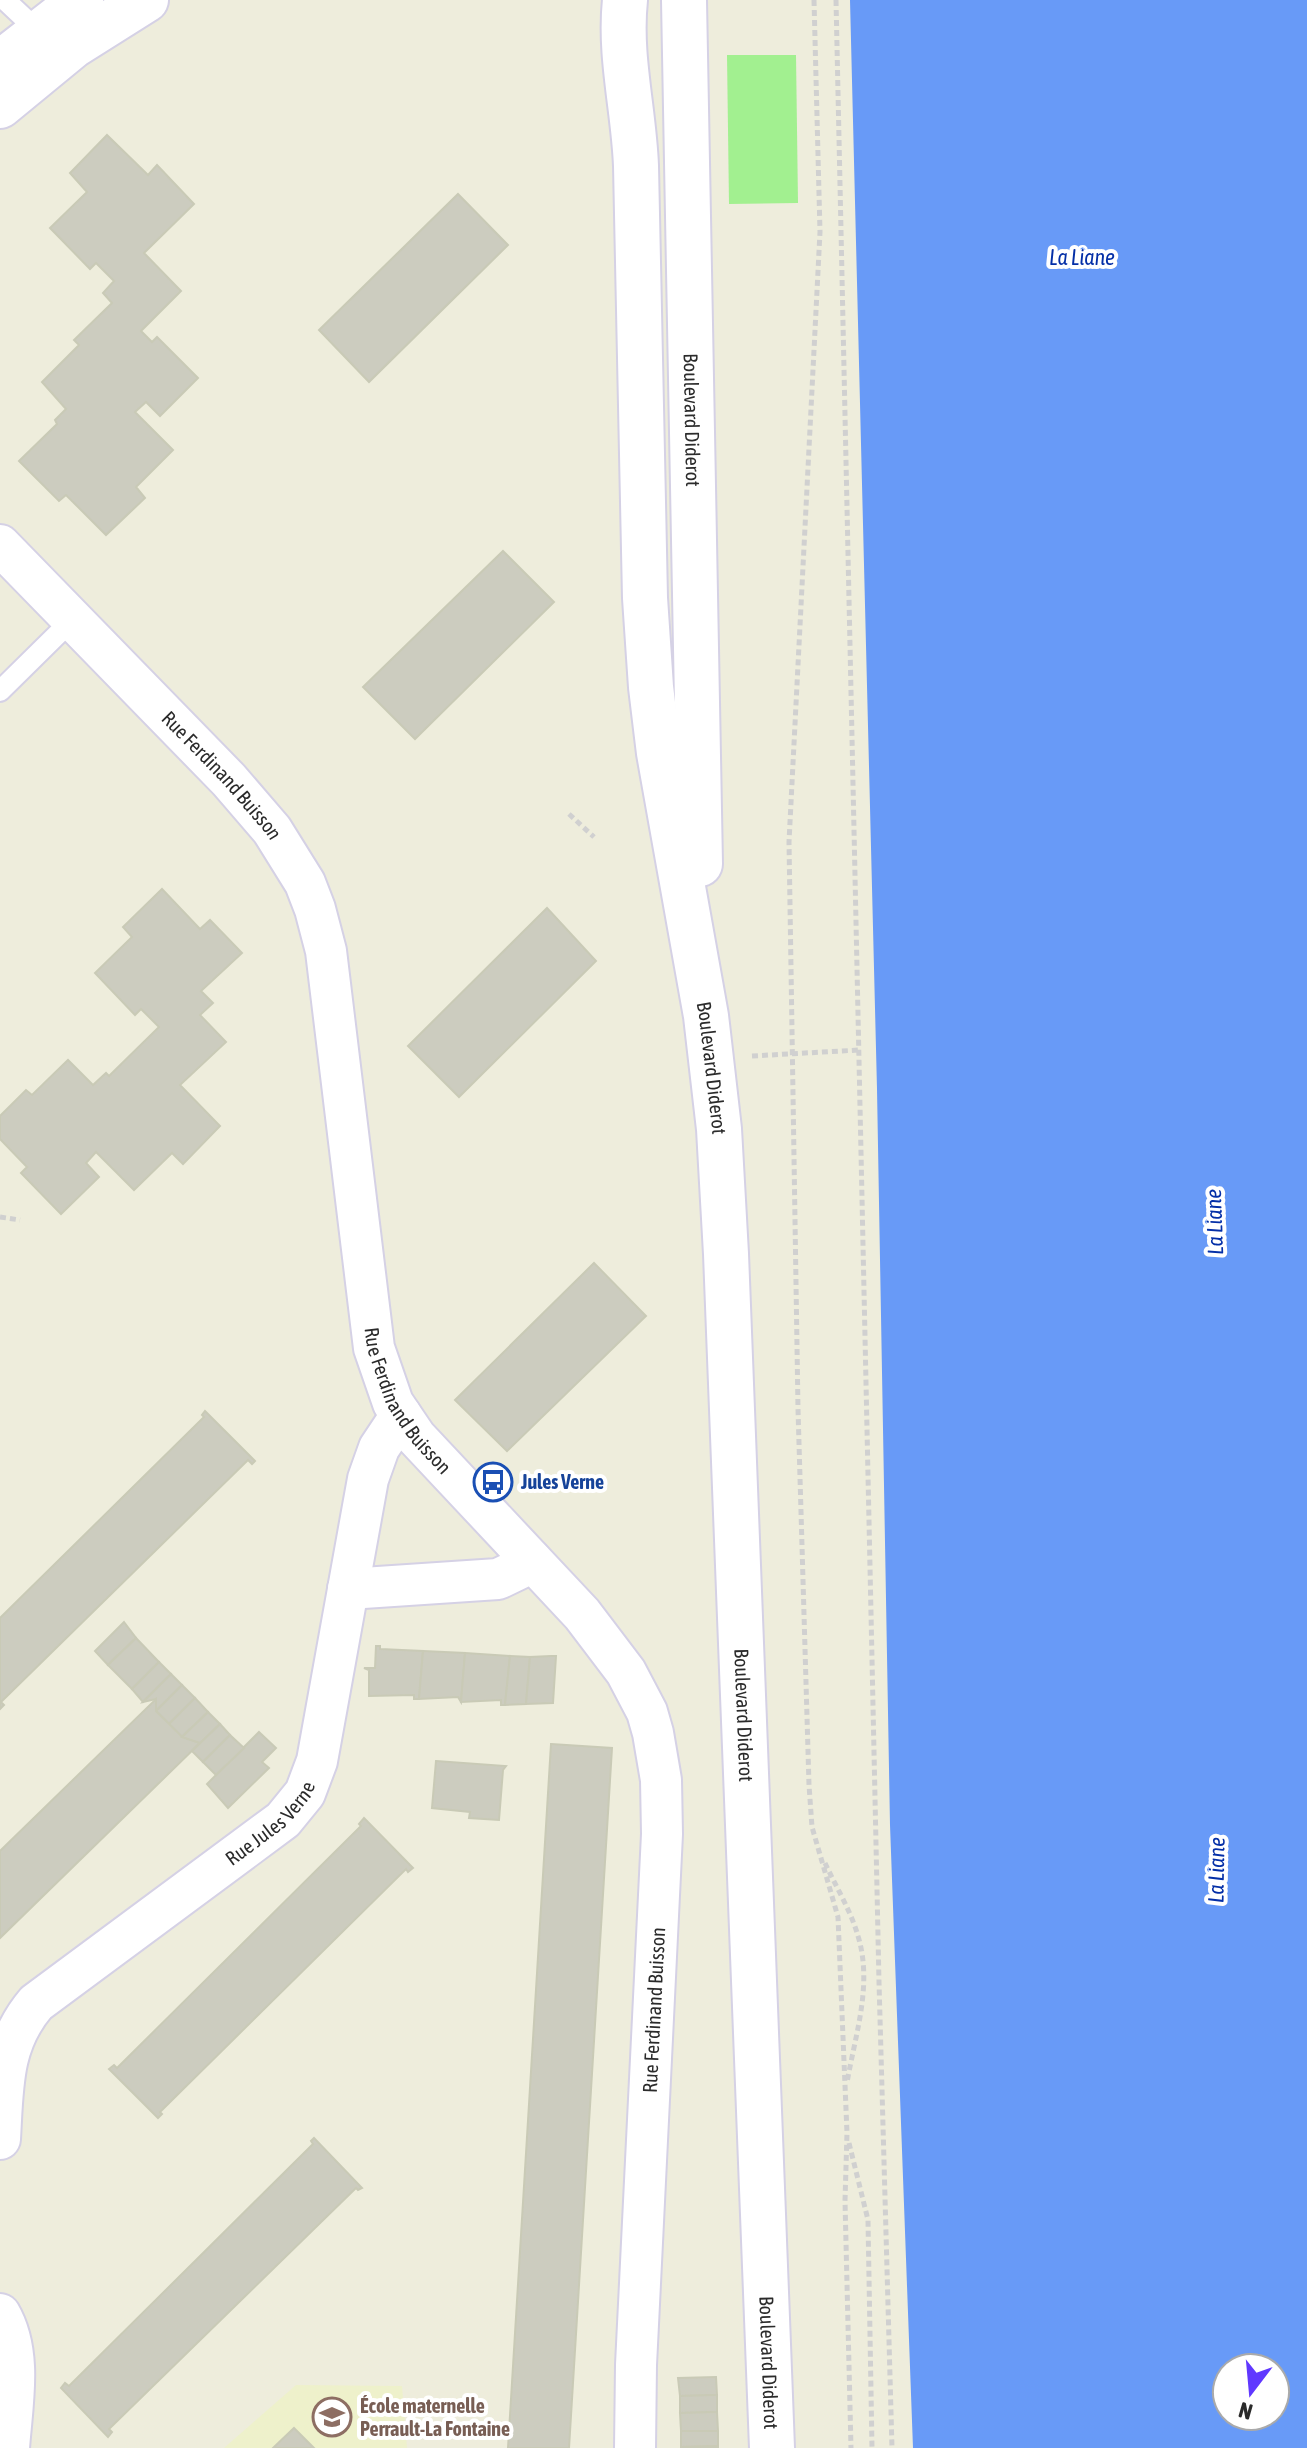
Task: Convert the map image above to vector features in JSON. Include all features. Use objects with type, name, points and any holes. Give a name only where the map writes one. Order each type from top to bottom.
[{"type":"street","points":[[0,63],[81,0]]},
{"type":"street","points":[[0,106],[73,46],[146,0]]},
{"type":"street","name":"Boulevard Diderot","points":[[597,0],[626,78]]},
{"type":"street","name":"Boulevard Diderot","points":[[625,0],[623,32],[626,78],[633,114],[636,166],[645,598],[651,687],[659,753],[701,982],[719,1129],[772,2448]]},
{"type":"street","name":"Boulevard Diderot","points":[[684,0],[699,724],[701,982]]},
{"type":"street","name":"Rue Ferdinand Buisson","points":[[0,545],[237,789],[272,830],[305,883],[326,951],[374,1348],[385,1385],[401,1415],[424,1446],[590,1623],[626,1672],[647,1712],[661,1780],[661,1869],[636,2365],[635,2448]]},
{"type":"street","name":"Rue Jules Verne","points":[[0,2139],[3,2079],[10,2044],[36,2003],[283,1820],[305,1793],[317,1761],[368,1479],[379,1448],[401,1415]]},
{"type":"street","points":[[348,1589],[498,1579],[531,1560]]},
{"type":"street","points":[[0,2314],[9,2331],[14,2368],[9,2448]]},
{"type":"lane","points":[[5,0],[38,31]]},
{"type":"lane","points":[[0,691],[72,620]]},
{"type":"path","points":[[814,0],[820,232],[790,796],[790,928],[798,1409],[809,1785],[812,1827],[838,1917],[847,2133],[845,2201],[851,2448]]},
{"type":"path","points":[[836,0],[892,2448]]},
{"type":"path","points":[[569,814],[594,837]]},
{"type":"path","points":[[711,1058],[859,1050]]},
{"type":"path","points":[[0,1217],[20,1220]]},
{"type":"path","points":[[817,1848],[853,1920],[862,1951],[862,2013],[845,2090]]},
{"type":"path","points":[[847,2133],[868,2220],[872,2448]]},
{"type":"shaded area","name":"École maternelle Perrault-La Fontaine","points":[[296,2385],[402,2386],[407,2448],[224,2448]]},
{"type":"green space","points":[[727,55],[796,55],[798,203],[729,204]]},
{"type":"water","name":"La Liane","points":[[850,0],[1307,0],[1307,2448],[913,2448],[890,1825],[877,1089]]},
{"type":"building","points":[[107,135],[148,175],[157,165],[194,204],[144,253],[181,291],[141,331],[152,342],[157,337],[198,378],[160,416],[146,402],[135,412],[173,450],[136,487],[145,498],[106,535],[66,495],[59,501],[19,461],[57,424],[55,420],[66,409],[42,382],[79,345],[74,340],[112,303],[103,293],[114,281],[96,263],[90,269],[50,228],[87,192],[70,173]]},
{"type":"building","points":[[458,194],[508,245],[369,382],[319,330]]},
{"type":"building","points":[[503,551],[554,602],[415,739],[363,687]]},
{"type":"building","points":[[162,889],[200,929],[210,920],[242,953],[201,991],[213,1003],[200,1015],[226,1042],[180,1085],[220,1126],[183,1164],[172,1153],[134,1190],[96,1152],[86,1163],[99,1177],[61,1214],[21,1173],[27,1167],[0,1139],[0,1116],[26,1090],[32,1095],[68,1060],[93,1085],[106,1073],[109,1076],[159,1027],[141,1009],[135,1015],[95,973],[132,937],[123,927]]},
{"type":"building","points":[[547,908],[596,961],[459,1097],[408,1046]]},
{"type":"building","points":[[594,1263],[646,1316],[507,1451],[455,1400]]},
{"type":"building","points":[[205,1411],[255,1461],[252,1464],[248,1460],[1,1702],[4,1705],[0,1709],[0,1618],[204,1417]]},
{"type":"building","points":[[124,1622],[136,1638],[108,1665],[95,1651]]},
{"type":"building","points":[[136,1638],[159,1662],[132,1689],[108,1665]]},
{"type":"building","points":[[376,1646],[380,1649],[423,1651],[419,1699],[414,1699],[414,1695],[369,1696],[369,1670],[364,1668],[375,1668]]},
{"type":"building","points":[[423,1651],[465,1653],[461,1702],[458,1697],[419,1699]]},
{"type":"building","points":[[465,1653],[510,1656],[505,1705],[501,1705],[501,1700],[461,1702]]},
{"type":"building","points":[[510,1656],[530,1657],[526,1704],[505,1705]]},
{"type":"building","points":[[556,1656],[553,1703],[526,1704],[530,1657]]},
{"type":"building","points":[[159,1662],[171,1674],[143,1702],[132,1689]]},
{"type":"building","points":[[171,1674],[182,1685],[156,1711],[156,1699],[143,1702]]},
{"type":"building","points":[[182,1685],[195,1698],[169,1724],[156,1711]]},
{"type":"building","points":[[195,1698],[208,1712],[182,1737],[169,1724]]},
{"type":"building","points":[[156,1699],[156,1711],[182,1737],[200,1743],[0,1938],[0,1851]]},
{"type":"building","points":[[208,1712],[220,1724],[192,1751],[200,1743],[182,1737]]},
{"type":"building","points":[[220,1724],[230,1735],[203,1762],[192,1751]]},
{"type":"building","points":[[259,1732],[276,1748],[262,1762],[269,1768],[228,1808],[207,1784]]},
{"type":"building","points":[[230,1735],[244,1748],[216,1775],[203,1762]]},
{"type":"building","points":[[551,1744],[612,1748],[569,2448],[508,2448]]},
{"type":"building","points":[[436,1761],[506,1766],[503,1770],[499,1820],[469,1818],[470,1812],[432,1808]]},
{"type":"building","points":[[364,1818],[413,1868],[408,1872],[406,1869],[160,2112],[162,2114],[158,2118],[109,2069],[114,2065],[117,2068],[361,1826],[359,1824]]},
{"type":"building","points":[[314,2138],[362,2188],[356,2188],[109,2429],[112,2432],[108,2437],[61,2388],[65,2383],[69,2386],[313,2144],[311,2141]]},
{"type":"building","points":[[716,2377],[717,2395],[680,2396],[678,2378]]},
{"type":"building","points":[[717,2395],[717,2412],[680,2413],[680,2396]]},
{"type":"building","points":[[717,2412],[718,2431],[681,2431],[680,2413]]},
{"type":"building","points":[[294,2428],[314,2448],[273,2448]]},
{"type":"building","points":[[681,2431],[718,2431],[718,2446],[681,2447]]},
{"type":"building","points":[[681,2447],[718,2448],[681,2448]]},
{"type":"place","name":"Jules Verne","points":[[493,1482]]},
{"type":"place","name":"École maternelle Perrault-La Fontaine","points":[[332,2417]]}]
